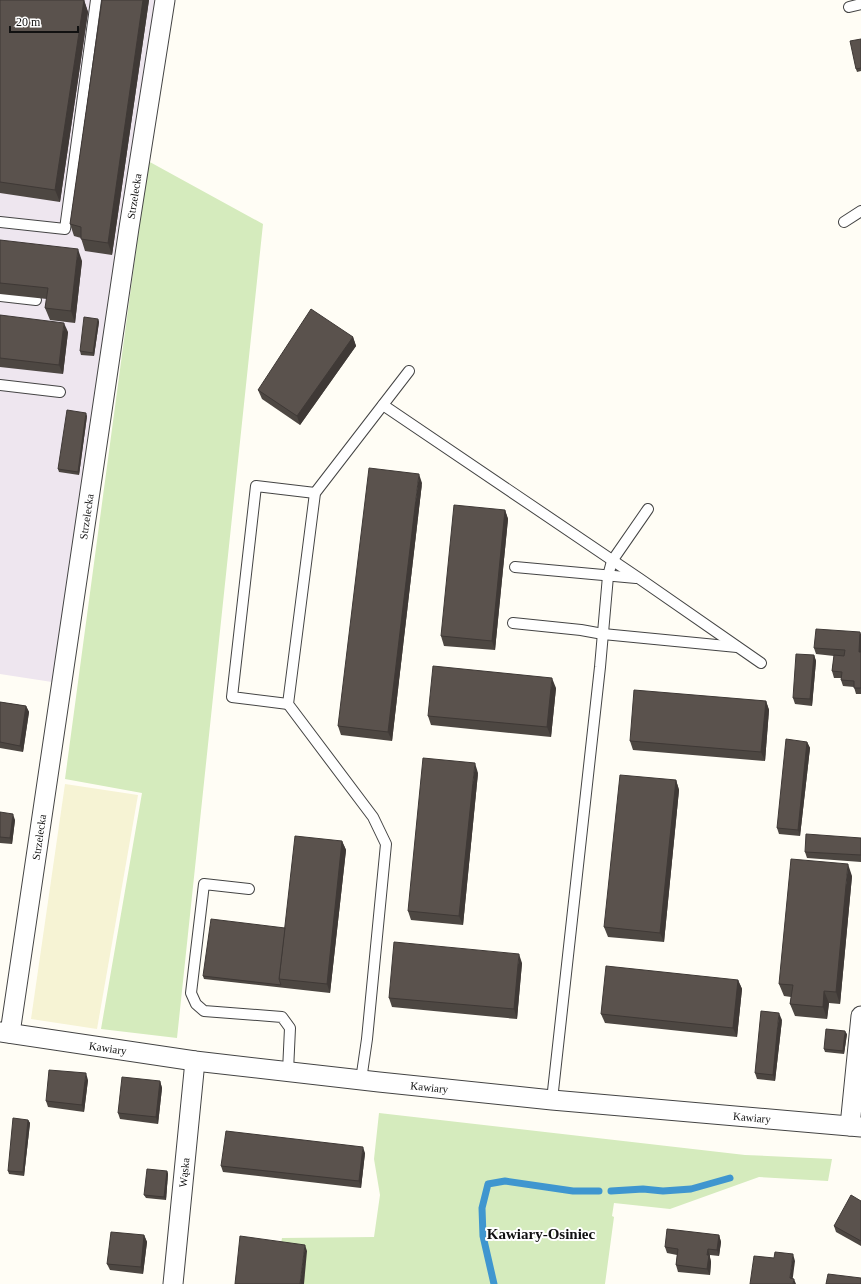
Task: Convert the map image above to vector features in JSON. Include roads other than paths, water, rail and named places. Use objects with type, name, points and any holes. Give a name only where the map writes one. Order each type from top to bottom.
[{"type":"street","name":"Strzelecka","points":[[5,1033],[165,0]]},
{"type":"street","points":[[856,1126],[861,1016]]},
{"type":"street","name":"Kawiary","points":[[5,1033],[195,1060],[360,1080],[552,1100],[856,1126]]},
{"type":"street","name":"Wąska","points":[[174,1284],[195,1060]]},
{"type":"lane","points":[[0,222],[65,229],[96,0]]},
{"type":"lane","points":[[849,7],[861,4]]},
{"type":"lane","points":[[844,222],[861,211]]},
{"type":"lane","points":[[0,296],[36,300]]},
{"type":"lane","points":[[360,1080],[367,1038],[386,844],[373,817],[288,704],[314,493],[409,371]]},
{"type":"lane","points":[[0,385],[60,392]]},
{"type":"lane","points":[[383,405],[761,663]]},
{"type":"lane","points":[[288,704],[232,697],[256,486],[314,493]]},
{"type":"lane","points":[[552,1100],[600,667],[608,576],[612,561],[648,509]]},
{"type":"lane","points":[[515,567],[640,579]]},
{"type":"lane","points":[[513,623],[581,630],[602,634],[738,647]]},
{"type":"lane","points":[[249,889],[204,884],[191,992],[196,1004],[204,1011],[282,1017],[290,1028],[288,1071]]},
{"type":"waterway","points":[[611,1191],[643,1189],[663,1191],[691,1189],[730,1178]]},
{"type":"waterway","points":[[494,1284],[483,1236],[482,1208],[488,1184],[505,1181],[573,1191],[599,1191]]},
{"type":"district","name":"Kawiary-Osiniec","points":[[541,1234]]}]
